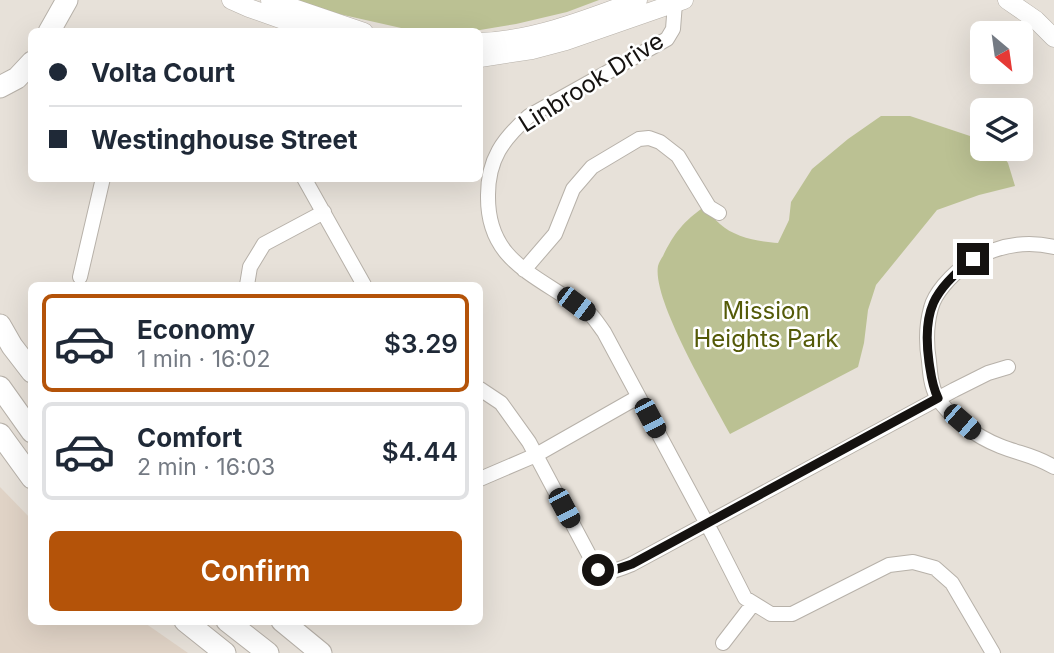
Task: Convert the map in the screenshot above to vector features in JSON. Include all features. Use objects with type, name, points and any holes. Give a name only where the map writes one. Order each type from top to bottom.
[{"type":"highway","points":[[51,28],[67,0]]},
{"type":"highway","points":[[0,87],[17,78],[28,66]]},
{"type":"highway","points":[[0,325],[28,367]]},
{"type":"highway","points":[[0,387],[28,426]]},
{"type":"highway","points":[[0,434],[28,473]]},
{"type":"highway","points":[[0,454],[5,461],[28,476]]},
{"type":"highway","points":[[190,625],[225,653]]},
{"type":"highway","points":[[232,625],[268,653]]},
{"type":"highway","points":[[287,625],[321,653]]},
{"type":"main road","points":[[231,0],[306,28]]},
{"type":"main road","points":[[270,0],[352,28]]},
{"type":"main road","points":[[483,42],[532,35],[584,21],[638,0]]},
{"type":"main road","points":[[1007,0],[1036,20],[1054,38]]},
{"type":"main road","points":[[1023,0],[1054,24]]},
{"type":"main road","points":[[483,58],[532,50],[566,41],[676,1]]},
{"type":"street","name":"Linbrook Drive","points":[[676,1],[673,29],[667,39],[528,116],[511,132],[491,166],[488,209],[492,228],[504,251],[524,270],[591,315],[604,332],[745,598],[753,604]]},
{"type":"street","points":[[524,270],[555,234],[573,189],[592,167],[639,139],[649,138],[660,142],[678,156],[709,207],[719,212]]},
{"type":"street","points":[[80,277],[102,182]]},
{"type":"street","points":[[306,182],[362,282]]},
{"type":"street","points":[[248,282],[250,267],[264,244],[324,212]]},
{"type":"street","points":[[1054,247],[1039,244],[1014,245],[973,259],[953,275],[931,306],[926,340],[933,388],[950,412],[973,432],[999,446],[1038,458],[1054,467]]},
{"type":"street","points":[[483,391],[501,403],[536,455],[596,568],[611,571],[632,564],[938,398],[988,373],[1008,367]]},
{"type":"street","points":[[483,478],[536,455],[638,397]]},
{"type":"street","points":[[723,643],[753,604],[771,614],[792,614],[889,565],[913,562],[935,568],[952,583],[993,653]]},
{"type":"shaded area","points":[[0,487],[28,516],[28,625],[148,625],[188,653],[0,653]]},
{"type":"green space","points":[[297,0],[599,0],[567,12],[483,30],[401,28],[339,14]]},
{"type":"green space","name":"Mission Heights Park","points":[[881,116],[910,116],[970,136],[970,161],[1007,161],[1015,186],[937,210],[876,285],[868,310],[858,367],[730,434],[673,325],[659,282],[659,262],[680,228],[704,207],[732,232],[755,240],[778,243],[789,220],[791,202],[812,169]]},
{"type":"route","points":[[598,570],[611,571],[632,564],[938,398],[933,388],[926,340],[931,306],[953,275],[973,259]]}]
